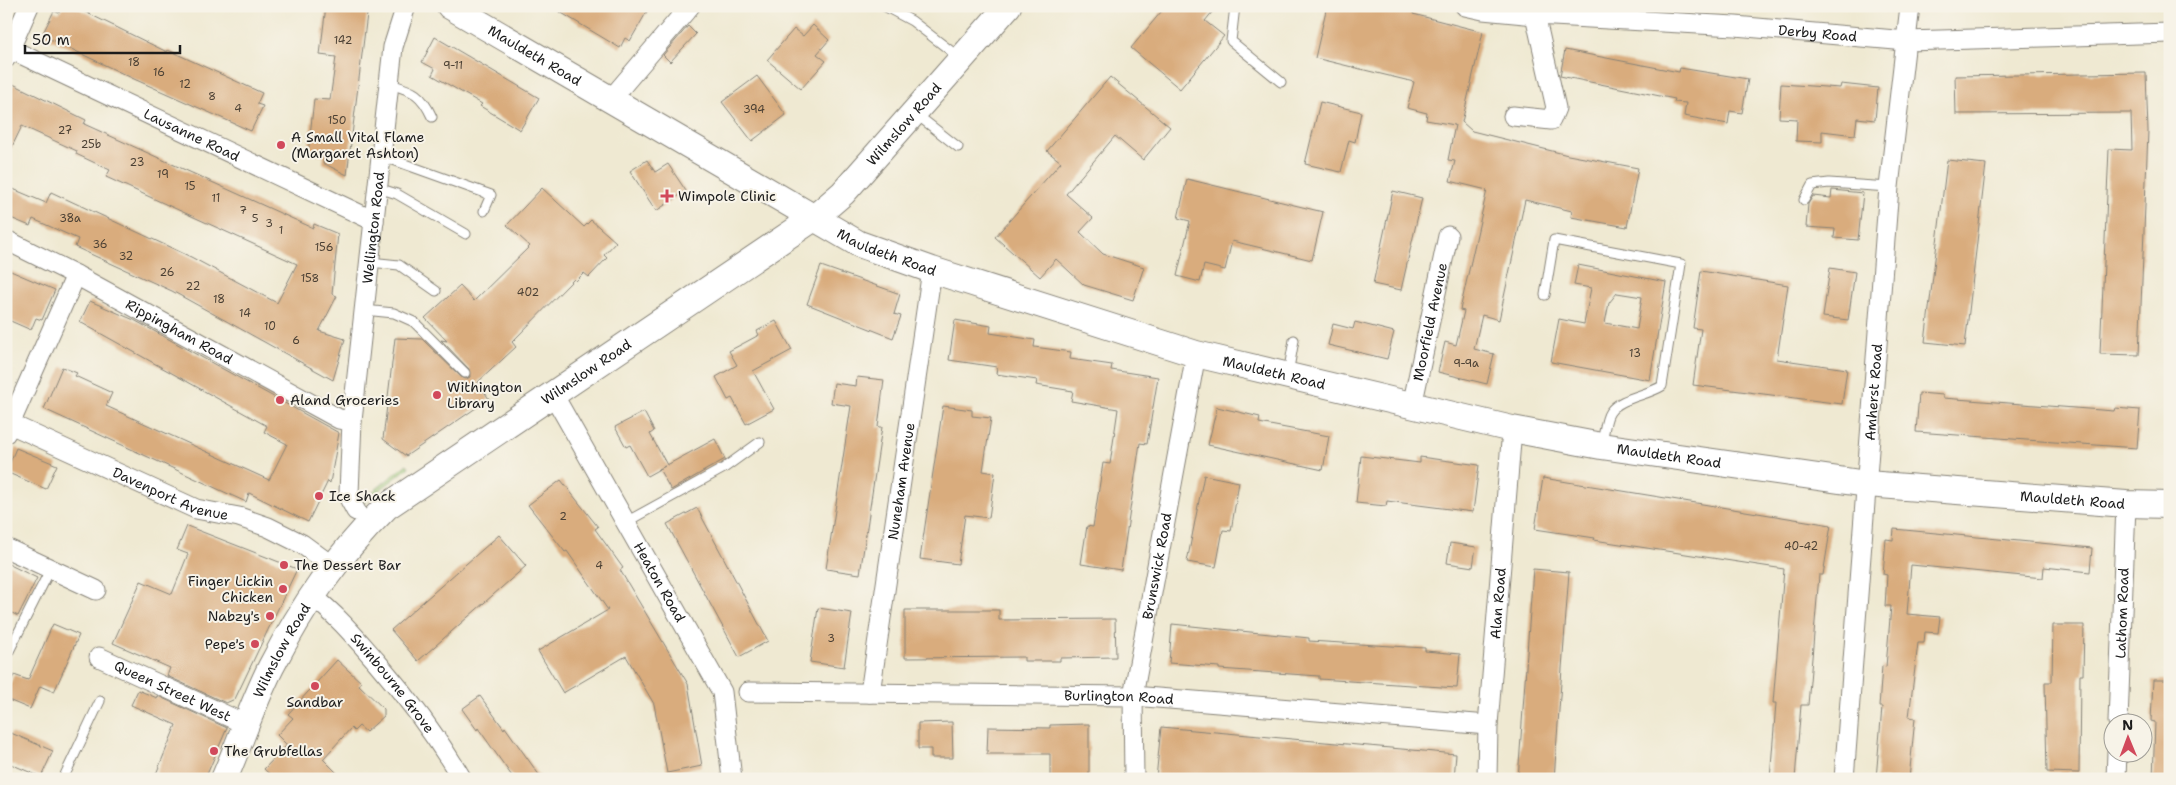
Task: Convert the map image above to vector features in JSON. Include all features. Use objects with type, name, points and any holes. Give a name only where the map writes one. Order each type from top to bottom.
[{"type":"street","points":[[8,53],[29,6]]},
{"type":"street","name":"Wellington Road","points":[[356,511],[350,500],[349,493],[352,421],[394,47],[406,6]]},
{"type":"street","name":"Mauldeth Road","points":[[450,6],[859,244],[932,270],[1196,354],[1512,429],[1601,446],[1867,484],[2126,504],[2170,505]]},
{"type":"street","points":[[611,99],[690,6]]},
{"type":"street","name":"Wilmslow Road","points":[[224,779],[271,668],[312,596],[332,566],[369,524],[397,499],[554,396],[814,218],[843,193],[960,58],[1008,6]]},
{"type":"street","name":"Derby Road","points":[[1465,6],[1482,10],[1534,15],[1607,13],[1907,40],[2170,33]]},
{"type":"street","name":"Amherst Road","points":[[1844,779],[1889,187],[1910,6]]},
{"type":"street","points":[[1513,116],[1551,120],[1556,108],[1534,15]]},
{"type":"street","name":"Lausanne Road","points":[[8,53],[374,221]]},
{"type":"street","name":"Moorfield Avenue","points":[[1412,406],[1448,236]]},
{"type":"street","name":"Rippingham Road","points":[[6,240],[76,275],[339,419],[352,421]]},
{"type":"street","name":"Nuneham Avenue","points":[[870,693],[932,270]]},
{"type":"street","points":[[8,426],[76,275]]},
{"type":"street","name":"Brunswick Road","points":[[1134,779],[1133,696],[1196,354]]},
{"type":"street","name":"Heaton Road","points":[[554,396],[722,692],[732,779]]},
{"type":"street","name":"Davenport Avenue","points":[[8,426],[196,509],[239,517],[268,527],[302,544],[332,566]]},
{"type":"street","name":"Alan Road","points":[[1487,779],[1488,726],[1512,429]]},
{"type":"street","name":"Lathom Road","points":[[2118,712],[2126,504]]},
{"type":"street","points":[[6,548],[96,590]]},
{"type":"street","name":"Swinbourne Grove","points":[[312,596],[354,635],[404,694],[443,746],[462,779]]},
{"type":"street","name":"Queen Street West","points":[[99,657],[247,725]]},
{"type":"street","name":"Burlington Road","points":[[748,692],[1133,696],[1488,726]]},
{"type":"street","points":[[2116,779],[2117,762]]},
{"type":"lane","points":[[884,6],[912,21],[960,58]]},
{"type":"lane","points":[[1235,6],[1231,41],[1281,82]]},
{"type":"lane","points":[[390,84],[412,91],[425,101],[432,117]]},
{"type":"lane","points":[[914,112],[958,147]]},
{"type":"lane","points":[[382,156],[491,195],[484,210]]},
{"type":"lane","points":[[1804,200],[1812,185],[1829,183],[1889,187]]},
{"type":"lane","points":[[378,188],[397,194],[466,234]]},
{"type":"lane","points":[[1545,296],[1554,240],[1680,264],[1662,386],[1650,393],[1627,400],[1610,413],[1601,446]]},
{"type":"lane","points":[[370,262],[399,265],[436,291]]},
{"type":"lane","points":[[364,310],[394,313],[414,322],[465,373]]},
{"type":"lane","points":[[1287,376],[1294,340]]},
{"type":"lane","points":[[626,522],[724,468],[760,442]]},
{"type":"lane","points":[[6,657],[50,570]]},
{"type":"lane","points":[[63,779],[100,701]]},
{"type":"green space","points":[[407,464],[409,467],[361,505],[359,503]]},
{"type":"building","points":[[63,6],[73,6],[167,52],[168,50],[262,93],[257,104],[263,106],[251,131],[134,79],[42,35],[54,11],[59,13]]},
{"type":"building","points":[[326,6],[368,6],[347,175],[323,163],[324,156],[308,154],[314,99],[330,100],[336,57],[320,55]]},
{"type":"building","points":[[550,6],[650,6],[630,41],[625,38],[620,48]]},
{"type":"building","points":[[1166,6],[1217,6],[1205,21],[1224,36],[1180,89],[1131,48]]},
{"type":"building","points":[[1327,6],[1400,6],[1414,10],[1413,14],[1483,32],[1462,122],[1472,131],[1568,155],[1638,168],[1627,227],[1571,217],[1572,211],[1525,200],[1499,320],[1482,315],[1474,349],[1494,354],[1487,384],[1438,372],[1445,342],[1456,345],[1464,311],[1460,310],[1487,190],[1450,181],[1455,161],[1448,160],[1455,125],[1426,120],[1427,113],[1407,108],[1414,82],[1315,58]]},
{"type":"building","points":[[813,25],[829,40],[817,54],[826,61],[801,89],[767,60],[794,29],[803,36]]},
{"type":"building","points":[[688,26],[696,34],[670,62],[663,55]]},
{"type":"building","points":[[435,37],[539,98],[520,130],[480,106],[482,104],[432,75],[435,69],[422,62]]},
{"type":"building","points":[[1565,50],[1679,72],[1680,68],[1748,79],[1742,113],[1730,111],[1728,124],[1684,116],[1686,103],[1674,102],[1675,99],[1560,76]]},
{"type":"building","points":[[2146,73],[2148,131],[2139,355],[2100,354],[2109,149],[2132,150],[2131,113],[1956,114],[1955,76]]},
{"type":"building","points":[[757,76],[786,115],[752,141],[722,102]]},
{"type":"building","points":[[1110,77],[1170,127],[1143,160],[1115,136],[1066,194],[1093,218],[1080,232],[1103,254],[1144,267],[1133,300],[1084,285],[1056,259],[1040,277],[995,237],[1061,162],[1047,151]]},
{"type":"building","points":[[13,84],[86,120],[84,124],[313,228],[314,224],[338,234],[332,294],[337,296],[319,331],[345,339],[333,380],[172,291],[75,247],[78,239],[33,219],[30,226],[6,216],[6,186],[46,203],[51,192],[191,257],[277,303],[297,264],[106,177],[110,170],[76,154],[77,151],[22,126],[6,159],[6,100]]},
{"type":"building","points":[[1781,84],[1840,88],[1841,84],[1878,88],[1875,120],[1857,118],[1855,135],[1822,131],[1822,142],[1796,141],[1797,119],[1779,118]]},
{"type":"building","points":[[1320,102],[1361,112],[1355,142],[1349,140],[1341,172],[1305,164]]},
{"type":"building","points":[[647,160],[655,172],[668,164],[686,191],[656,211],[630,171]]},
{"type":"building","points":[[1947,160],[1986,164],[1965,346],[1925,342]]},
{"type":"building","points":[[1187,179],[1323,212],[1312,260],[1232,241],[1225,270],[1204,265],[1200,282],[1177,276],[1190,221],[1178,218]]},
{"type":"building","points":[[542,188],[584,227],[591,220],[616,242],[604,255],[607,258],[589,277],[584,273],[576,281],[574,279],[512,342],[516,347],[478,382],[489,399],[406,456],[383,439],[395,338],[422,339],[461,377],[466,379],[470,377],[469,369],[441,340],[447,341],[425,318],[460,286],[474,301],[530,246],[507,225]]},
{"type":"building","points":[[1832,190],[1863,193],[1858,240],[1834,238],[1835,229],[1806,227],[1808,204],[1813,196],[1831,198]]},
{"type":"building","points":[[1393,191],[1422,198],[1401,290],[1373,284]]},
{"type":"building","points":[[1578,265],[1666,282],[1650,380],[1551,362],[1559,319],[1584,324],[1591,288],[1574,285]],"holes":[[[1617,293],[1642,297],[1637,329],[1605,323],[1609,303]]]},
{"type":"building","points":[[821,266],[900,294],[894,314],[901,316],[893,338],[807,304]]},
{"type":"building","points":[[1830,268],[1855,272],[1848,320],[1823,317]]},
{"type":"building","points":[[6,269],[55,290],[42,320],[36,318],[31,330],[6,319]]},
{"type":"building","points":[[1701,271],[1788,285],[1777,359],[1847,369],[1842,404],[1693,385],[1701,329],[1693,328]]},
{"type":"building","points":[[90,301],[134,320],[339,433],[330,483],[328,481],[308,522],[249,493],[246,502],[44,409],[62,367],[77,373],[75,376],[112,393],[106,406],[269,480],[287,444],[264,432],[267,426],[80,322]]},
{"type":"building","points":[[955,320],[991,326],[990,333],[1035,340],[1034,347],[1071,352],[1070,359],[1112,365],[1111,370],[1158,377],[1147,444],[1140,443],[1121,570],[1081,564],[1087,526],[1093,527],[1103,463],[1110,464],[1118,409],[1071,401],[1073,391],[1036,385],[1037,380],[996,374],[997,367],[949,360]]},
{"type":"building","points":[[776,321],[792,350],[753,371],[774,409],[746,424],[732,398],[728,400],[716,377],[737,365],[729,351],[759,335],[757,331]]},
{"type":"building","points":[[1355,322],[1394,332],[1387,359],[1328,345],[1333,324],[1353,329]]},
{"type":"building","points":[[857,377],[884,380],[878,427],[882,427],[860,574],[826,569],[851,406],[831,403],[834,383],[856,386]]},
{"type":"building","points":[[1919,393],[1943,395],[1943,398],[2114,411],[2115,408],[2140,410],[2137,448],[1916,432]]},
{"type":"building","points":[[943,406],[972,410],[972,416],[991,418],[983,471],[995,473],[989,518],[965,515],[958,564],[920,559]]},
{"type":"building","points":[[1217,407],[1260,417],[1259,423],[1329,436],[1323,470],[1208,445]]},
{"type":"building","points":[[644,412],[654,431],[650,434],[667,465],[715,439],[725,459],[671,490],[659,469],[647,476],[630,445],[626,447],[615,427]]},
{"type":"building","points":[[16,448],[57,465],[46,489],[6,472]]},
{"type":"building","points":[[1361,456],[1420,463],[1420,457],[1479,465],[1473,512],[1387,501],[1386,506],[1356,503]]},
{"type":"building","points":[[1204,475],[1239,482],[1231,531],[1223,530],[1216,567],[1187,562]]},
{"type":"building","points":[[1543,478],[1831,525],[1823,575],[1819,575],[1808,705],[1801,705],[1795,779],[1770,779],[1776,703],[1773,703],[1784,569],[1594,540],[1595,538],[1535,529]]},
{"type":"building","points":[[561,480],[598,527],[595,529],[623,568],[620,570],[688,684],[702,766],[667,773],[654,704],[626,656],[563,693],[538,651],[608,610],[567,551],[565,552],[528,505]]},
{"type":"building","points":[[697,508],[768,641],[739,657],[667,524]]},
{"type":"building","points":[[187,526],[297,569],[235,699],[226,703],[167,676],[170,668],[113,643],[141,581],[172,594],[188,554],[177,550]]},
{"type":"building","points":[[1894,529],[2092,548],[2090,572],[2044,567],[2043,578],[1911,565],[1907,614],[1940,617],[1938,633],[1925,632],[1924,643],[1918,643],[1909,717],[1915,718],[1909,779],[1876,779],[1882,707],[1879,707],[1882,666],[1886,667],[1891,606],[1885,606],[1887,575],[1883,574],[1886,539],[1893,540]]},
{"type":"building","points":[[499,535],[526,566],[418,661],[391,630]]},
{"type":"building","points":[[1450,543],[1476,547],[1473,567],[1447,563]]},
{"type":"building","points":[[6,563],[37,578],[18,616],[6,610]]},
{"type":"building","points":[[1533,569],[1569,572],[1554,779],[1518,779]]},
{"type":"building","points":[[818,608],[852,613],[844,667],[810,662]]},
{"type":"building","points":[[905,610],[999,610],[999,620],[1115,619],[1116,657],[1060,658],[1060,661],[1024,661],[1024,657],[905,658]]},
{"type":"building","points":[[53,624],[79,635],[54,692],[40,686],[30,709],[6,699],[6,693],[14,675],[28,680]]},
{"type":"building","points":[[1172,624],[1309,638],[1309,641],[1425,648],[1425,651],[1460,654],[1457,688],[1319,679],[1319,676],[1219,669],[1219,667],[1169,663]]},
{"type":"building","points":[[2053,625],[2084,625],[2083,675],[2080,675],[2079,773],[2047,772],[2045,682],[2052,682]]},
{"type":"building","points":[[337,660],[361,682],[359,685],[384,709],[384,716],[366,732],[359,726],[354,731],[351,728],[323,759],[343,779],[275,779],[264,769],[287,745],[277,735],[293,718],[288,714]]},
{"type":"building","points":[[2153,680],[2170,680],[2170,779],[2153,779],[2155,722],[2154,712],[2151,712]]},
{"type":"building","points":[[138,690],[157,698],[158,696],[227,728],[205,779],[154,779],[176,725],[131,705]]},
{"type":"building","points":[[480,696],[542,779],[514,779],[478,728],[477,730],[462,709]]},
{"type":"building","points":[[952,722],[953,758],[931,758],[931,749],[918,749],[918,723]]},
{"type":"building","points":[[1089,724],[1089,779],[1050,779],[1050,754],[987,754],[988,727],[1050,728],[1050,725]]},
{"type":"building","points":[[1161,727],[1456,754],[1454,779],[1156,779]]},
{"type":"building","points":[[11,733],[53,751],[41,777],[6,762],[6,745]]},
{"type":"place","name":"A Small Vital Flame (Margaret Ashton)","points":[[281,145]]},
{"type":"place","name":"Wimpole Clinic","points":[[667,196]]},
{"type":"place","name":"Withington Library","points":[[437,395]]},
{"type":"place","name":"Aland Groceries","points":[[280,400]]},
{"type":"place","name":"Ice Shack","points":[[319,496]]},
{"type":"place","name":"The Dessert Bar","points":[[284,565]]},
{"type":"place","name":"Finger Lickin Chicken","points":[[283,589]]},
{"type":"place","name":"Nabzy's","points":[[270,616]]},
{"type":"place","name":"Pepe's","points":[[255,644]]},
{"type":"place","name":"Sandbar","points":[[315,686]]},
{"type":"place","name":"The Grubfellas","points":[[214,751]]}]
